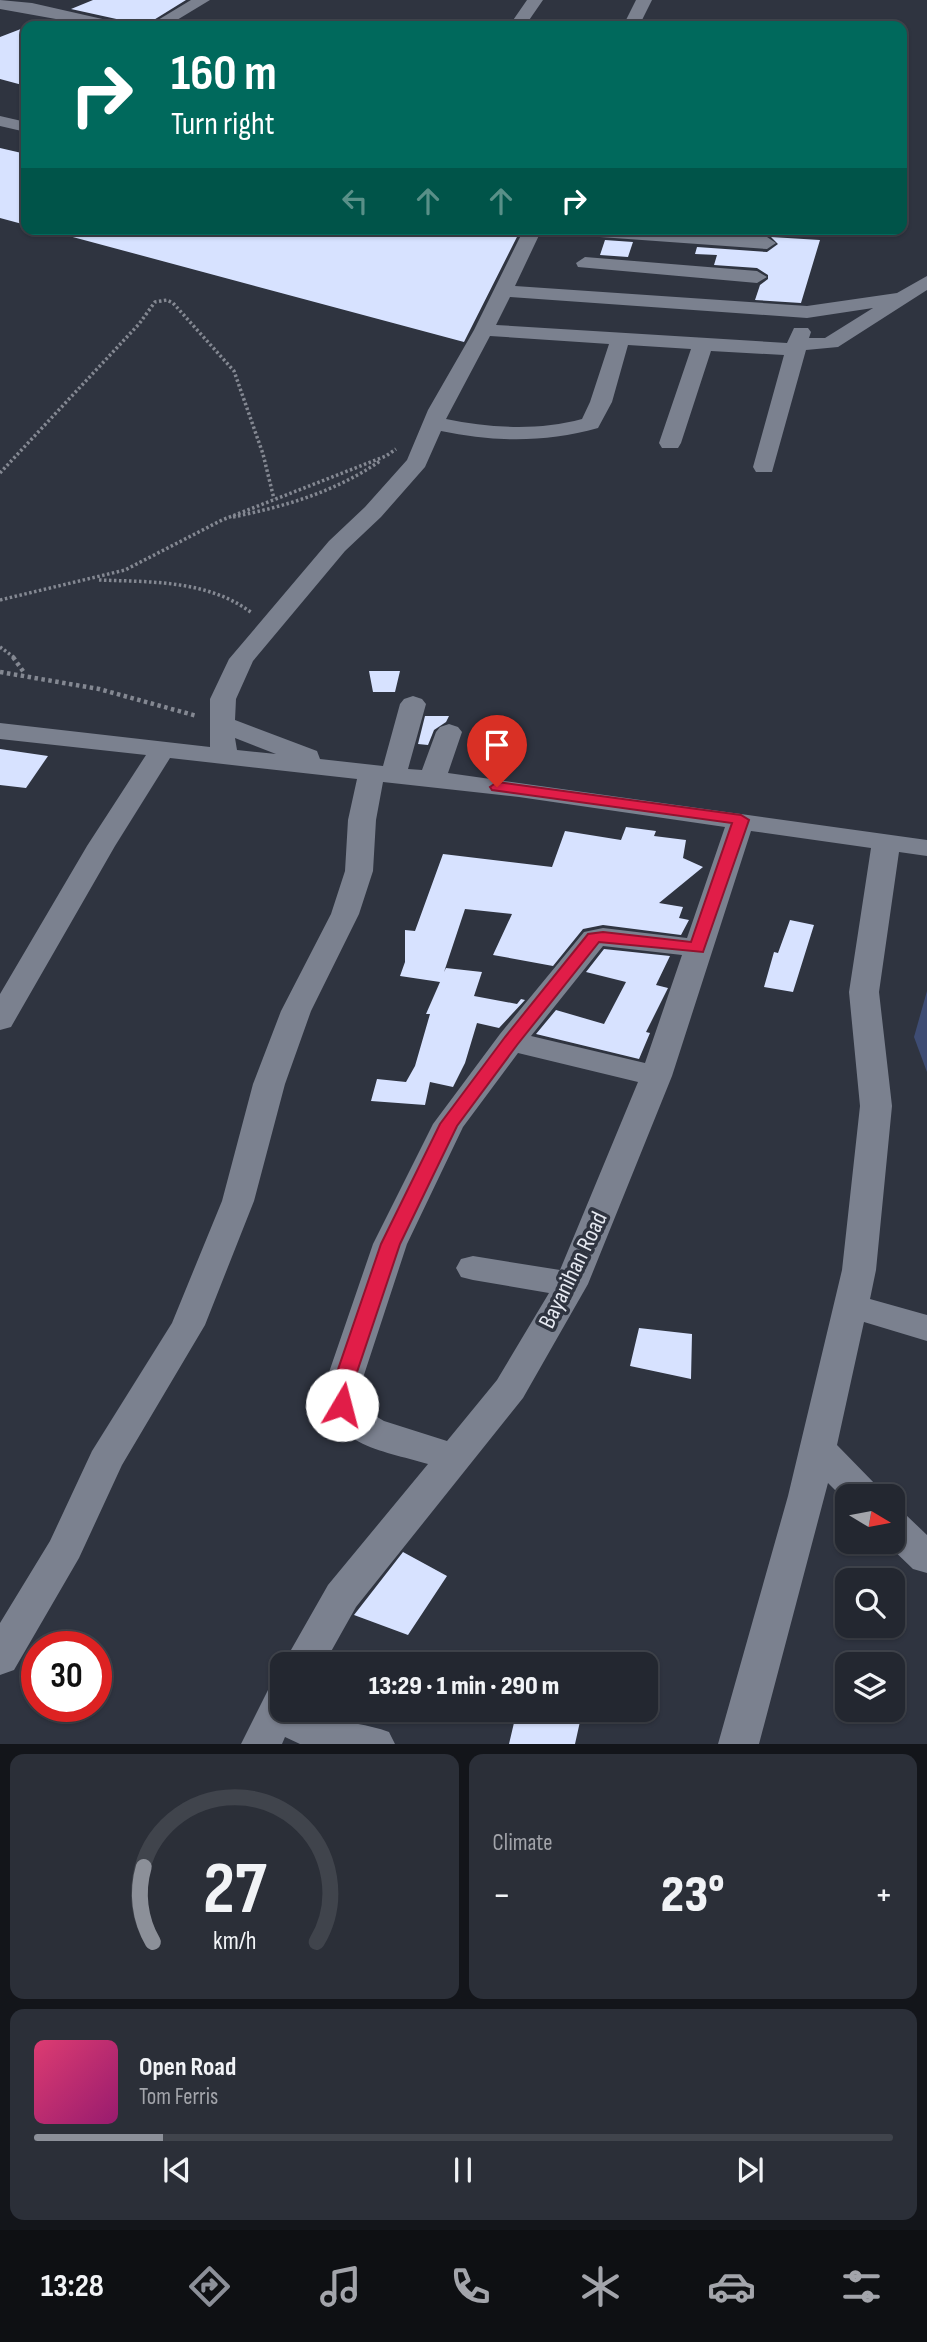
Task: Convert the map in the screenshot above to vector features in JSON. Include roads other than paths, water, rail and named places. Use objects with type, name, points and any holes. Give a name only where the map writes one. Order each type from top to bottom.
[{"type":"street","points":[[165,21],[202,0]]},
{"type":"street","points":[[524,21],[535,0]]},
{"type":"street","points":[[634,21],[644,0]]},
{"type":"street","points":[[0,4],[92,21]]},
{"type":"street","points":[[0,121],[21,126]]},
{"type":"street","points":[[226,758],[222,724],[223,699],[230,679],[262,632],[337,546],[406,477],[427,445],[434,423],[504,291],[530,235]]},
{"type":"street","points":[[570,296],[598,235]]},
{"type":"street","points":[[741,235],[769,236],[745,309]]},
{"type":"street","points":[[585,262],[757,277]]},
{"type":"street","points":[[484,330],[703,345],[817,345],[831,342],[872,319],[927,282]]},
{"type":"street","points":[[504,291],[807,312],[900,298]]},
{"type":"street","points":[[764,467],[807,312]]},
{"type":"street","points":[[434,423],[459,428],[515,432],[555,430],[590,423],[601,402],[621,340]]},
{"type":"street","points":[[670,443],[703,345]]},
{"type":"street","points":[[0,1658],[66,1547],[105,1461],[188,1325],[238,1201],[270,1084],[296,1011],[345,914],[359,871],[362,820],[413,704]]},
{"type":"street","points":[[222,724],[296,751],[331,769]]},
{"type":"street","points":[[0,731],[519,789],[927,848]]},
{"type":"street","points":[[432,780],[449,732]]},
{"type":"street","points":[[0,1020],[101,846],[162,750]]},
{"type":"street","name":"Bayanihan Road","points":[[310,1652],[342,1596],[510,1389],[571,1284],[656,1076],[741,820]]},
{"type":"street","points":[[738,1744],[818,1449],[859,1270],[876,1106],[864,992],[886,843]]},
{"type":"street","points":[[456,1458],[379,1433],[352,1420],[342,1405],[343,1384],[390,1244],[406,1208],[449,1124],[511,1041],[594,938],[697,948]]},
{"type":"street","points":[[511,1041],[656,1076]]},
{"type":"street","points":[[473,1268],[571,1284]]},
{"type":"street","points":[[852,1306],[927,1328]]},
{"type":"street","points":[[818,1449],[852,1484]]},
{"type":"street","points":[[905,1537],[927,1558]]},
{"type":"street","points":[[279,1722],[321,1734],[375,1744]]}]
